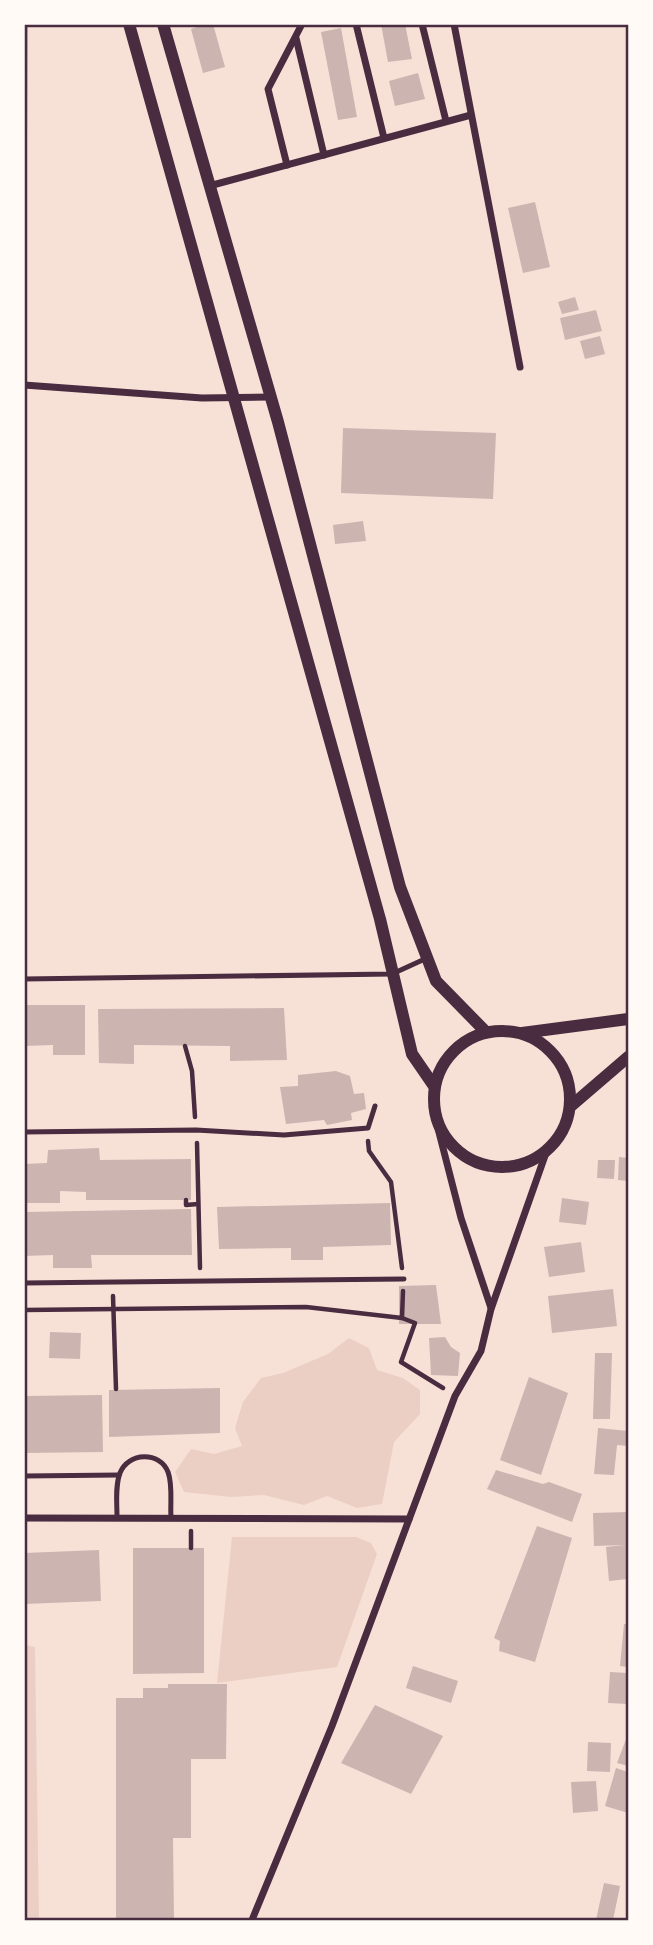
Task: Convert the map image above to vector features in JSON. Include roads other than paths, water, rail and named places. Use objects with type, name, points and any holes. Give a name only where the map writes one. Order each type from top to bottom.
[{"type":"street","points":[[129,24],[380,919],[412,1054],[435,1086]]},
{"type":"street","points":[[163,24],[271,397],[400,887],[436,981],[486,1032]]},
{"type":"street","points":[[287,165],[268,89],[302,24]]},
{"type":"street","points":[[356,24],[384,138]]},
{"type":"street","points":[[422,24],[446,121]]},
{"type":"street","points":[[454,24],[520,367]]},
{"type":"street","points":[[296,37],[324,155]]},
{"type":"street","points":[[209,186],[471,114]]},
{"type":"street","points":[[24,385],[234,399],[271,397]]},
{"type":"street","points":[[491,1308],[461,1218],[435,1113],[435,1086],[444,1062],[462,1043],[486,1032],[522,1033],[628,1019]]},
{"type":"street","points":[[252,1920],[332,1726],[455,1396],[481,1351],[491,1308],[547,1150],[566,1125],[571,1106],[564,1068],[546,1046],[522,1033]]},
{"type":"street","points":[[571,1106],[628,1057]]},
{"type":"street","points":[[435,1113],[446,1139],[467,1158],[494,1167],[522,1164],[547,1150]]},
{"type":"street","points":[[24,1518],[409,1519]]},
{"type":"lane","points":[[24,979],[392,974],[427,958]]},
{"type":"lane","points":[[24,1132],[196,1130],[284,1135],[368,1128],[375,1106]]},
{"type":"lane","points":[[24,1283],[404,1279]]},
{"type":"lane","points":[[117,1517],[119,1475],[128,1462],[135,1458],[151,1457],[159,1461],[169,1474],[170,1517]]},
{"type":"lane","points":[[24,1476],[119,1475]]}]
